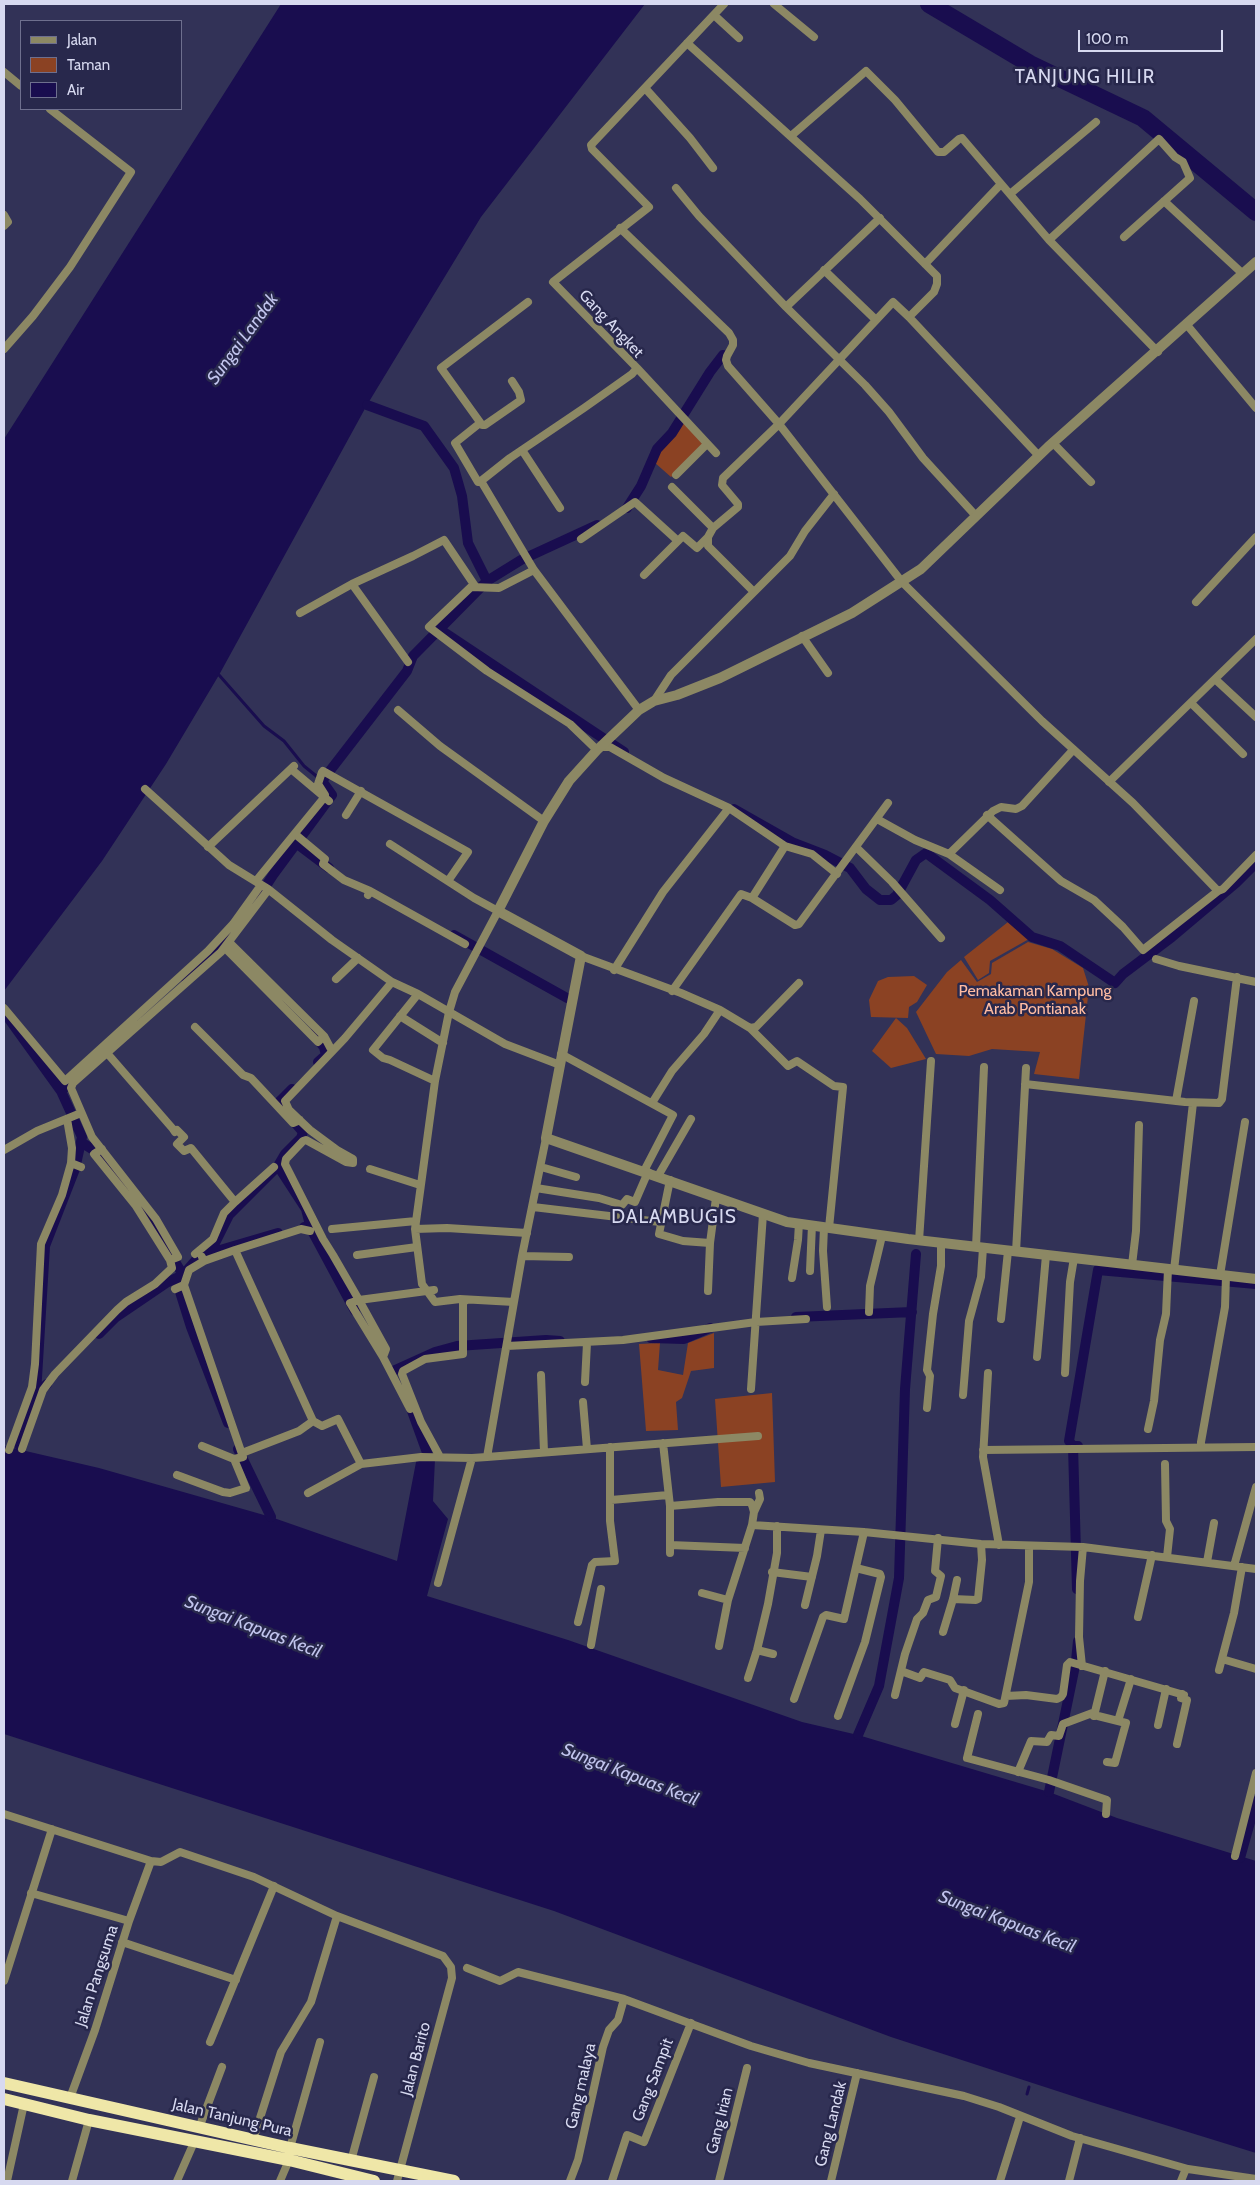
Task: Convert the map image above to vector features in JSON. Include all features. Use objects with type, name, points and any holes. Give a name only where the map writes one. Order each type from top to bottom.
[{"type":"highway","name":"Jalan Tanjung Pura","points":[[4,2082],[199,2128],[374,2181]]},
{"type":"highway","name":"Jalan Tanjung Pura","points":[[4,2099],[89,2120],[195,2140],[260,2146]]},
{"type":"highway","name":"Jalan Tanjung Pura","points":[[290,2154],[352,2162],[399,2176],[454,2181]]},
{"type":"street","name":"Gang Angket","points":[[481,481],[522,450],[592,403],[632,374],[637,368],[552,282],[620,228],[649,208],[592,149],[592,145],[724,4]]},
{"type":"street","points":[[774,4],[814,37]]},
{"type":"street","points":[[714,14],[739,38]]},
{"type":"street","points":[[687,43],[792,136],[880,218],[937,276],[934,292],[909,317]]},
{"type":"street","points":[[792,136],[866,71],[895,100],[938,152],[944,152],[959,138],[962,138],[1000,185],[1049,240],[1158,352]]},
{"type":"street","points":[[4,72],[20,85]]},
{"type":"street","points":[[645,88],[690,138],[713,168]]},
{"type":"street","points":[[4,348],[33,316],[70,267],[131,172],[51,110]]},
{"type":"street","points":[[1010,194],[1096,122]]},
{"type":"street","points":[[1049,240],[1159,139],[1175,157],[1183,162],[1190,178],[1124,237]]},
{"type":"street","points":[[925,264],[1000,185]]},
{"type":"street","points":[[676,188],[786,307],[855,374],[883,405],[923,458],[976,516]]},
{"type":"street","points":[[1164,201],[1243,274]]},
{"type":"street","points":[[786,307],[880,218]]},
{"type":"street","points":[[620,228],[729,333],[733,340],[733,345],[726,360],[728,366],[779,424],[902,582],[1073,750],[1133,803],[1218,891]]},
{"type":"street","points":[[514,1302],[467,1300],[435,1302],[431,1290],[422,1284],[417,1247],[416,1225],[420,1185],[435,1081],[448,1012],[455,992],[544,821],[570,781],[639,710],[654,701],[677,696],[720,678],[852,613],[902,582],[928,563],[1053,443],[1158,352],[1256,262]]},
{"type":"street","points":[[824,270],[876,320]]},
{"type":"street","points":[[512,381],[519,392],[521,400],[485,425],[480,423],[441,368],[528,302]]},
{"type":"street","points":[[644,575],[683,536],[697,548],[708,537],[713,528],[738,507],[738,504],[721,483],[723,478],[779,424],[893,302],[1039,456]]},
{"type":"street","points":[[1187,325],[1256,408]]},
{"type":"street","points":[[637,368],[716,452]]},
{"type":"street","points":[[480,423],[456,443],[478,482],[481,481],[532,567],[639,710]]},
{"type":"street","points":[[1053,443],[1091,482]]},
{"type":"street","points":[[676,475],[707,444]]},
{"type":"street","points":[[522,450],[560,508]]},
{"type":"street","points":[[672,487],[713,528]]},
{"type":"street","points":[[654,701],[671,675],[700,644],[790,556],[805,532],[834,494]]},
{"type":"street","points":[[581,539],[635,502],[678,541]]},
{"type":"street","points":[[708,537],[707,543],[710,549],[754,592]]},
{"type":"street","points":[[1196,602],[1256,537]]},
{"type":"street","points":[[300,613],[352,584],[444,540],[475,586]]},
{"type":"street","points":[[532,567],[499,588],[475,586],[464,593],[429,627],[433,632],[487,671],[570,724],[664,778],[728,808],[786,846],[807,851],[839,872]]},
{"type":"street","points":[[352,584],[408,662]]},
{"type":"street","points":[[802,636],[828,673]]},
{"type":"street","points":[[1110,782],[1256,639]]},
{"type":"street","points":[[1215,679],[1256,717]]},
{"type":"street","points":[[1191,703],[1243,754]]},
{"type":"street","points":[[398,710],[440,746],[544,821]]},
{"type":"street","points":[[949,854],[987,815],[1001,807],[1019,808],[1073,750]]},
{"type":"street","points":[[208,847],[293,768],[326,799]]},
{"type":"street","points":[[326,799],[318,784],[323,771],[468,852],[448,881]]},
{"type":"street","points":[[145,788],[229,865],[263,886],[392,982],[418,994],[505,1044],[560,1060],[652,1103],[673,1116],[646,1171],[635,1202],[626,1199],[622,1205],[599,1198],[536,1188]]},
{"type":"street","points":[[346,815],[360,791]]},
{"type":"street","points":[[65,1081],[180,989],[227,945],[295,834],[326,799]]},
{"type":"street","points":[[672,991],[740,895],[743,894],[752,898],[798,926],[888,803]]},
{"type":"street","points":[[614,970],[663,892],[728,808]]},
{"type":"street","points":[[987,815],[1061,880],[1094,900],[1123,927],[1143,950],[1223,889],[1256,855]]},
{"type":"street","points":[[877,819],[915,840],[949,854],[1000,890]]},
{"type":"street","points":[[295,834],[325,859],[324,864],[344,880],[465,944]]},
{"type":"street","points":[[390,844],[474,898],[581,956],[720,1010],[750,1028],[788,1066],[797,1061],[834,1086],[842,1087],[823,1251],[827,1307]]},
{"type":"street","points":[[752,898],[786,846]]},
{"type":"street","points":[[856,847],[900,890],[941,938]]},
{"type":"street","points":[[70,1088],[73,1083],[107,1054],[174,982],[250,908]]},
{"type":"street","points":[[227,945],[324,1036],[332,1051]]},
{"type":"street","points":[[488,1457],[522,1256],[581,956]]},
{"type":"street","points":[[336,979],[358,958]]},
{"type":"street","points":[[1156,960],[1256,982]]},
{"type":"street","points":[[1026,1084],[1214,1104],[1221,1100],[1238,977]]},
{"type":"street","points":[[174,982],[180,989]]},
{"type":"street","points":[[298,1121],[285,1104],[285,1101],[332,1051],[392,982]]},
{"type":"street","points":[[750,1028],[756,1028],[799,983]]},
{"type":"street","points":[[418,994],[373,1051],[383,1058],[435,1081]]},
{"type":"street","points":[[1176,1101],[1194,1001]]},
{"type":"street","points":[[4,1008],[70,1088],[82,1113],[87,1129],[156,1219],[174,1258],[172,1268],[155,1284],[126,1302],[117,1310],[49,1382],[43,1390],[22,1449]]},
{"type":"street","points":[[652,1103],[672,1071],[699,1040],[720,1010]]},
{"type":"street","points":[[400,1016],[443,1043]]},
{"type":"street","points":[[195,1027],[243,1075],[251,1078],[298,1121],[354,1161],[346,1162],[306,1140],[286,1159],[285,1164],[323,1239],[359,1300]]},
{"type":"street","points":[[107,1054],[175,1132],[177,1130],[184,1137],[177,1144],[184,1151],[191,1148],[235,1202]]},
{"type":"street","points":[[919,1241],[931,1061]]},
{"type":"street","points":[[963,1394],[969,1321],[980,1277],[984,1067]]},
{"type":"street","points":[[1001,1319],[1012,1251],[1026,1068]]},
{"type":"street","points":[[1148,1429],[1154,1401],[1160,1340],[1166,1314],[1193,1103]]},
{"type":"street","points":[[4,1150],[37,1131],[82,1113]]},
{"type":"street","points":[[9,1450],[32,1387],[35,1364],[41,1244],[62,1195],[71,1163],[72,1148],[67,1119]]},
{"type":"street","points":[[658,1176],[691,1119]]},
{"type":"street","points":[[1202,1442],[1225,1307],[1223,1276],[1245,1122]]},
{"type":"street","points":[[1132,1265],[1136,1231],[1139,1125]]},
{"type":"street","points":[[546,1138],[646,1171],[763,1214],[799,1223],[919,1241],[1256,1279]]},
{"type":"street","points":[[102,1149],[94,1154],[136,1206],[174,1258]]},
{"type":"street","points":[[71,1163],[81,1168]]},
{"type":"street","points":[[541,1166],[576,1177]]},
{"type":"street","points":[[204,1260],[196,1252],[213,1239],[224,1213],[274,1167]]},
{"type":"street","points":[[370,1169],[420,1185]]},
{"type":"street","points":[[670,1180],[660,1222],[660,1234],[683,1241],[710,1243]]},
{"type":"street","points":[[708,1291],[710,1243],[716,1198]]},
{"type":"street","points":[[136,1206],[143,1201]]},
{"type":"street","points":[[533,1207],[660,1222]]},
{"type":"street","points":[[751,1389],[763,1214]]},
{"type":"street","points":[[792,1278],[799,1223]]},
{"type":"street","points":[[332,1229],[416,1225],[527,1233]]},
{"type":"street","points":[[810,1271],[812,1225]]},
{"type":"street","points":[[177,1475],[223,1492],[230,1493],[246,1488],[239,1457],[184,1285],[189,1270],[204,1260],[234,1250],[301,1229],[310,1231]]},
{"type":"street","points":[[869,1312],[870,1286],[882,1236]]},
{"type":"street","points":[[927,1408],[930,1376],[927,1370],[933,1314],[941,1266],[941,1243]]},
{"type":"street","points":[[357,1255],[417,1247]]},
{"type":"street","points":[[234,1250],[314,1421],[322,1426],[338,1419],[361,1464]]},
{"type":"street","points":[[1037,1357],[1046,1255]]},
{"type":"street","points":[[522,1256],[569,1257]]},
{"type":"street","points":[[1065,1373],[1070,1282],[1074,1258]]},
{"type":"street","points":[[175,1289],[184,1285]]},
{"type":"street","points":[[415,1407],[410,1409],[383,1357],[350,1303],[359,1300],[431,1290]]},
{"type":"street","points":[[439,1457],[415,1407],[402,1374],[403,1371],[426,1359],[459,1356],[464,1352],[463,1302],[467,1300]]},
{"type":"street","points":[[507,1346],[623,1340],[756,1322],[806,1319]]},
{"type":"street","points":[[584,1382],[587,1343]]},
{"type":"street","points":[[988,1373],[983,1450],[999,1545]]},
{"type":"street","points":[[541,1375],[544,1452]]},
{"type":"street","points":[[583,1402],[587,1449]]},
{"type":"street","points":[[202,1446],[239,1457],[299,1431],[314,1421]]},
{"type":"street","points":[[4,1437],[10,1439],[15,1434]]},
{"type":"street","points":[[308,1493],[361,1464],[421,1457],[472,1458],[758,1436]]},
{"type":"street","points":[[663,1443],[670,1506],[670,1549],[745,1548]]},
{"type":"street","points":[[983,1450],[1256,1446]]},
{"type":"street","points":[[578,1622],[592,1565],[595,1562],[615,1561],[610,1521],[610,1447]]},
{"type":"street","points":[[438,1583],[472,1458]]},
{"type":"street","points":[[1165,1464],[1166,1521],[1170,1529],[1167,1557]]},
{"type":"street","points":[[1219,1670],[1238,1567],[1256,1487]]},
{"type":"street","points":[[719,1646],[728,1600],[752,1525],[754,1512],[760,1500],[759,1493]]},
{"type":"street","points":[[611,1500],[668,1496]]},
{"type":"street","points":[[670,1506],[718,1502],[750,1502],[754,1512]]},
{"type":"street","points":[[1207,1562],[1214,1523]]},
{"type":"street","points":[[752,1525],[938,1538],[982,1544],[1081,1547],[1152,1554],[1256,1569]]},
{"type":"street","points":[[748,1678],[757,1650],[777,1553],[777,1526]]},
{"type":"street","points":[[804,1605],[812,1578],[820,1530]]},
{"type":"street","points":[[794,1699],[823,1617],[826,1615],[844,1619],[864,1532]]},
{"type":"street","points":[[894,1695],[904,1654],[917,1619],[923,1613],[928,1600],[936,1597],[941,1576],[935,1571],[938,1538]]},
{"type":"street","points":[[953,1599],[978,1599],[982,1544]]},
{"type":"street","points":[[901,1672],[920,1678],[924,1672],[950,1680],[953,1687],[999,1704],[1004,1703],[1029,1582],[1029,1546]]},
{"type":"street","points":[[1081,1547],[1079,1637],[1081,1666]]},
{"type":"street","points":[[1138,1617],[1152,1554]]},
{"type":"street","points":[[838,1716],[864,1642],[881,1577],[879,1574],[856,1568]]},
{"type":"street","points":[[772,1572],[812,1578]]},
{"type":"street","points":[[943,1632],[957,1580]]},
{"type":"street","points":[[591,1645],[601,1589]]},
{"type":"street","points":[[702,1593],[728,1600]]},
{"type":"street","points":[[757,1650],[773,1654]]},
{"type":"street","points":[[1222,1659],[1256,1669]]},
{"type":"street","points":[[1006,1696],[1061,1697],[1067,1665],[1070,1662],[1131,1679],[1183,1694],[1181,1698],[1187,1700],[1177,1744]]},
{"type":"street","points":[[1094,1715],[1104,1672]]},
{"type":"street","points":[[1118,1721],[1131,1679]]},
{"type":"street","points":[[1158,1726],[1166,1689]]},
{"type":"street","points":[[955,1724],[964,1690]]},
{"type":"street","points":[[978,1714],[967,1758],[1106,1800],[1106,1814]]},
{"type":"street","points":[[1018,1772],[1031,1741],[1047,1742],[1050,1735],[1059,1736],[1063,1724],[1094,1715],[1126,1723],[1115,1763],[1107,1762]]},
{"type":"street","points":[[1235,1856],[1256,1774]]},
{"type":"street","points":[[4,1814],[151,1862],[161,1862],[180,1852],[254,1877],[337,1916],[311,2002],[281,2052],[260,2146]]},
{"type":"street","points":[[4,1981],[52,1830]]},
{"type":"street","name":"Jalan Pangsuma","points":[[70,2098],[95,2030],[129,1921],[151,1862]]},
{"type":"street","points":[[210,2042],[274,1886]]},
{"type":"street","points":[[31,1893],[129,1921]]},
{"type":"street","name":"Jalan Barito","points":[[337,1916],[443,1956],[450,1967],[452,1978],[399,2176]]},
{"type":"street","points":[[122,1942],[236,1980]]},
{"type":"street","points":[[467,1968],[500,1981],[518,1972],[624,1999],[750,2046],[809,2063],[964,2096],[1080,2138],[1188,2169],[1251,2180]]},
{"type":"street","name":"Gang malaya","points":[[570,2181],[578,2160],[603,2047],[609,2030],[618,2020],[624,1999]]},
{"type":"street","name":"Gang Sampit","points":[[612,2181],[627,2135],[644,2142],[690,2024]]},
{"type":"street","points":[[280,2181],[290,2154],[320,2042]]},
{"type":"street","points":[[199,2128],[222,2067]]},
{"type":"street","name":"Gang Irian","points":[[719,2181],[747,2068]]},
{"type":"street","name":"Gang Landak","points":[[831,2181],[857,2073]]},
{"type":"street","points":[[352,2162],[374,2077]]},
{"type":"street","points":[[7,2181],[24,2104]]},
{"type":"street","points":[[72,2181],[89,2120]]},
{"type":"street","points":[[1000,2181],[1019,2120]]},
{"type":"street","points":[[1069,2181],[1080,2138]]},
{"type":"street","points":[[177,2181],[195,2140]]},
{"type":"street","points":[[1181,2181],[1184,2171],[1188,2169]]},
{"type":"green space","points":[[686,422],[707,444],[671,477],[654,462],[668,440]]},
{"type":"green space","points":[[1008,922],[1029,939],[990,961],[989,973],[978,980],[964,957]]},
{"type":"green space","name":"Pemakaman Kampung Arab Pontianak","points":[[1028,942],[1052,949],[1083,968],[1089,987],[1079,1079],[1034,1074],[1040,1052],[992,1049],[969,1056],[936,1054],[916,1012],[947,972],[961,960],[977,982],[991,974],[992,963]]},
{"type":"green space","name":"Pemakaman Kampung Arab Pontianak","points":[[914,976],[927,985],[917,1002],[909,1007],[908,1018],[871,1017],[869,1000],[878,981],[888,977]]},
{"type":"green space","points":[[896,1018],[907,1028],[926,1059],[891,1068],[872,1051]]},
{"type":"green space","points":[[714,1333],[714,1368],[691,1371],[682,1398],[676,1402],[678,1430],[646,1431],[639,1344],[660,1343],[658,1370],[683,1375],[688,1343]]},
{"type":"green space","points":[[772,1393],[775,1482],[721,1487],[715,1399]]},
{"type":"water","name":"Sungai Landak","points":[[281,4],[645,4],[481,217],[367,405],[219,675],[166,764],[102,861],[4,991],[4,439]]},
{"type":"water","name":"Sungai Kapuas Kecil","points":[[4,1446],[99,1468],[271,1517],[397,1561],[417,1457],[435,1459],[433,1501],[448,1519],[427,1596],[568,1640],[802,1722],[858,1735],[1049,1792],[1117,1818],[1256,1861],[1256,2153],[891,2037],[554,1911],[4,1734]]},
{"type":"waterway","points":[[929,4],[1030,64],[1143,118],[1256,212]]},
{"type":"waterway","points":[[627,508],[641,486],[657,449],[672,433],[710,372],[723,355]]},
{"type":"waterway","points":[[367,405],[424,426],[454,468],[462,496],[468,543],[487,581]]},
{"type":"waterway","points":[[260,895],[332,795],[322,781],[407,671],[413,656],[487,581],[521,560],[597,525]]},
{"type":"waterway","points":[[439,629],[624,752]]},
{"type":"waterway","points":[[219,675],[264,726],[284,741],[304,766],[320,779]]},
{"type":"waterway","points":[[734,809],[794,843],[825,855],[850,868],[866,889],[880,900],[891,900],[897,895],[916,860],[926,853],[990,900],[1032,937],[1060,946],[1115,983],[1123,974],[1172,937],[1236,883],[1256,863]]},
{"type":"waterway","points":[[296,843],[329,868]]},
{"type":"waterway","points":[[186,979],[230,935]]},
{"type":"waterway","points":[[454,935],[567,998]]},
{"type":"waterway","points":[[264,981],[286,1005]]},
{"type":"waterway","points":[[4,1012],[61,1091],[82,1137],[75,1169],[45,1246],[36,1394]]},
{"type":"waterway","points":[[313,1034],[324,1047],[326,1055],[318,1062]]},
{"type":"waterway","points":[[61,1091],[78,1075]]},
{"type":"waterway","points":[[99,1334],[116,1317],[166,1283],[183,1275],[202,1253],[210,1253],[229,1215],[278,1166],[285,1154],[301,1138],[303,1132],[278,1103],[292,1089]]},
{"type":"waterway","points":[[81,1142],[95,1151],[120,1178],[150,1220],[183,1275]]},
{"type":"waterway","points":[[278,1166],[306,1209],[311,1229]]},
{"type":"waterway","points":[[304,1227],[311,1229],[355,1311]]},
{"type":"waterway","points":[[210,1253],[278,1233]]},
{"type":"waterway","points":[[858,1735],[879,1686],[899,1578],[905,1389],[916,1254]]},
{"type":"waterway","points":[[1073,1446],[1069,1441],[1098,1270],[1256,1284]]},
{"type":"waterway","points":[[176,1279],[191,1327],[228,1423]]},
{"type":"waterway","points":[[796,1317],[912,1312]]},
{"type":"waterway","points":[[651,1338],[684,1339],[710,1328]]},
{"type":"waterway","points":[[393,1371],[435,1352],[457,1346],[546,1340],[560,1341]]},
{"type":"waterway","points":[[19,1445],[36,1394],[47,1384]]},
{"type":"waterway","points":[[408,1400],[429,1458]]},
{"type":"waterway","points":[[1077,1589],[1073,1446],[1078,1446]]},
{"type":"waterway","points":[[238,1449],[271,1517]]},
{"type":"waterway","points":[[1049,1792],[1076,1661],[1078,1641]]},
{"type":"waterway","points":[[1240,1858],[1256,1801]]},
{"type":"waterway","points":[[1027,2094],[1029,2087]]},
{"type":"district","name":"TANJUNG HILIR","points":[[1085,77]]},
{"type":"district","name":"DALAMBUGIS","points":[[674,1217]]}]
